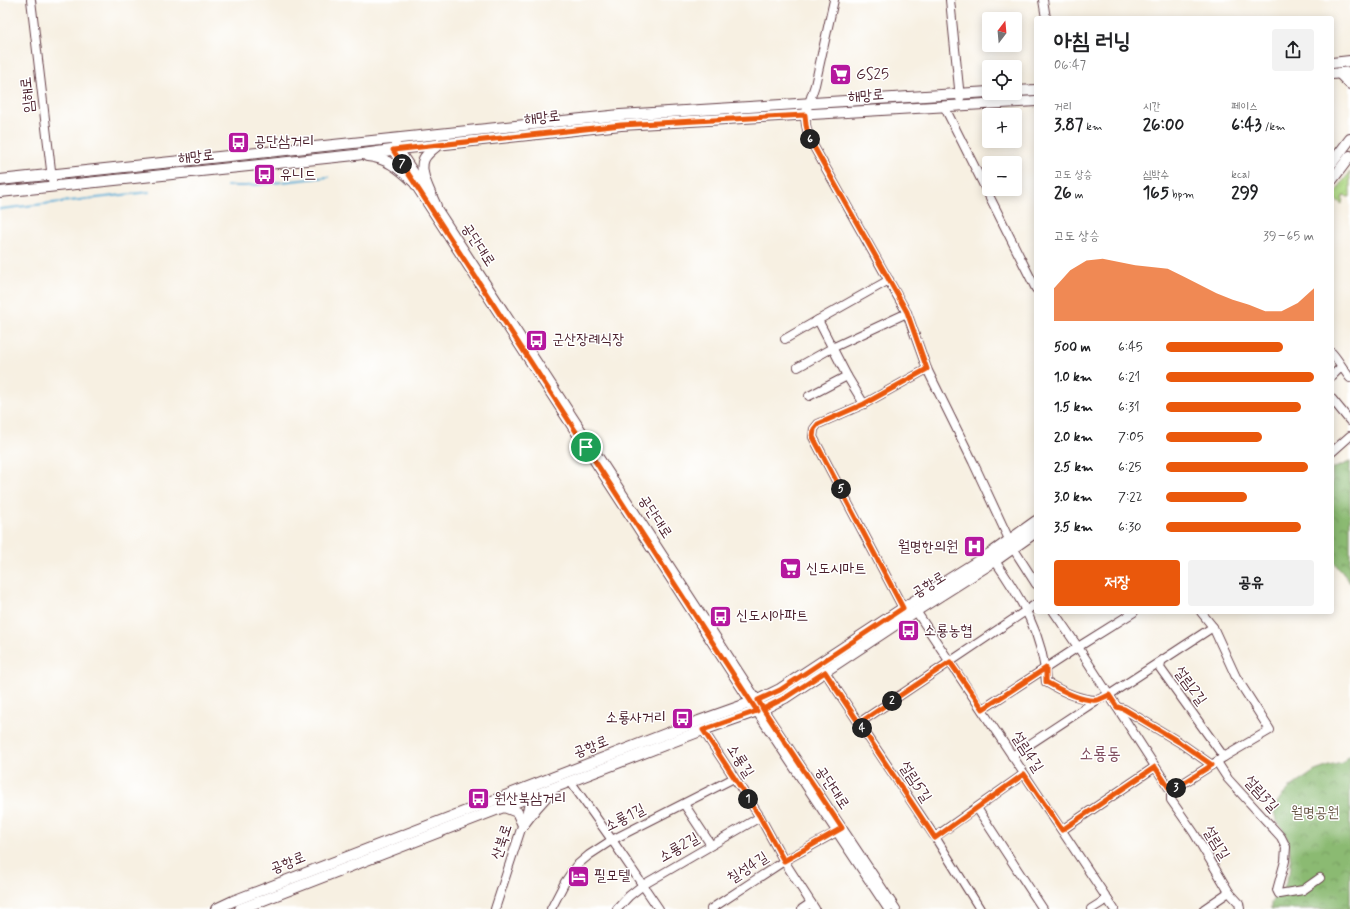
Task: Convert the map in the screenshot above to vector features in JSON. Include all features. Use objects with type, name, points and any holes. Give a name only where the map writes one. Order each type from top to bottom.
[{"type":"main road","points":[[1334,63],[1350,61]]},
{"type":"main road","points":[[1336,73],[1350,72]]},
{"type":"main road","points":[[1336,73],[1350,84]]},
{"type":"main road","points":[[1022,91],[1034,90]]},
{"type":"main road","name":"해망로","points":[[0,180],[620,115],[982,92]]},
{"type":"main road","name":"해망로","points":[[0,192],[355,155],[396,149],[621,125],[1034,101]]},
{"type":"main road","points":[[1334,160],[1350,139]]},
{"type":"main road","points":[[436,206],[424,176],[423,167],[424,159],[438,145]]},
{"type":"main road","points":[[355,155],[370,156],[389,162],[413,181]]},
{"type":"main road","points":[[1334,177],[1350,156]]},
{"type":"main road","name":"공항로","points":[[216,909],[233,901],[699,721],[785,698],[916,611],[995,561],[1034,523]]},
{"type":"main road","name":"공항로","points":[[240,909],[703,730],[757,706],[903,608],[994,551],[1034,533]]},
{"type":"main road","points":[[522,826],[555,787]]},
{"type":"main road","points":[[504,806],[517,812],[522,826]]},
{"type":"street","name":"임해로","points":[[32,0],[53,187]]},
{"type":"street","points":[[834,0],[815,85],[805,115],[809,138],[907,312],[927,369],[1012,544],[1034,581]]},
{"type":"street","points":[[950,0],[960,105]]},
{"type":"street","points":[[1043,0],[1046,16]]},
{"type":"street","points":[[944,106],[1034,285]]},
{"type":"street","name":"공단대로","points":[[390,139],[413,181],[839,830],[888,909]]},
{"type":"street","name":"공단대로","points":[[396,149],[436,206],[757,706]]},
{"type":"street","points":[[785,339],[889,280]]},
{"type":"street","points":[[798,367],[832,348],[907,312]]},
{"type":"street","points":[[818,320],[847,376],[864,404]]},
{"type":"street","points":[[1334,356],[1350,378]]},
{"type":"street","points":[[1334,374],[1341,367]]},
{"type":"street","points":[[903,608],[813,437],[814,429],[818,424],[864,404],[927,369]]},
{"type":"street","points":[[809,396],[847,376]]},
{"type":"street","points":[[1334,401],[1350,421]]},
{"type":"street","points":[[1334,450],[1350,436]]},
{"type":"street","points":[[995,561],[1010,582],[1026,610],[1039,640],[1046,668],[1046,682],[1070,694],[1090,700],[1097,700]]},
{"type":"street","points":[[859,723],[1034,605]]},
{"type":"street","name":"설림4길","points":[[916,611],[983,709],[1012,756],[1114,909]]},
{"type":"street","name":"설림길","points":[[1055,614],[1171,791],[1171,800],[1194,833],[1230,892],[1239,903],[1240,909]]},
{"type":"street","points":[[983,709],[1131,614]]},
{"type":"street","points":[[1171,791],[1270,730],[1236,677],[1213,627],[1203,614]]},
{"type":"street","name":"설림2길","points":[[1213,627],[1161,662],[1160,668],[1224,757]]},
{"type":"street","points":[[1012,756],[1097,700],[1109,695],[1161,662]]},
{"type":"street","name":"설림5길","points":[[825,672],[935,838],[980,909]]},
{"type":"street","name":"설림3길","points":[[1117,707],[1124,709],[1214,764],[1281,837],[1286,847],[1277,890],[1279,894],[1303,890],[1320,878]]},
{"type":"street","name":"소룡길","points":[[703,730],[760,817],[784,861],[813,906]]},
{"type":"street","points":[[1062,830],[1155,767]]},
{"type":"street","points":[[935,838],[1024,774]]},
{"type":"street","name":"소룡1길","points":[[551,909],[565,882],[576,866],[589,855],[612,840],[734,778]]},
{"type":"street","points":[[570,781],[659,909]]},
{"type":"street","name":"산북로","points":[[495,909],[536,784]]},
{"type":"street","points":[[684,804],[711,845]]},
{"type":"street","points":[[977,808],[1043,909]]},
{"type":"street","name":"소룡2길","points":[[617,909],[629,896],[643,885],[760,817]]},
{"type":"street","name":"공단대로","points":[[839,830],[896,909]]},
{"type":"street","name":"칠성4길","points":[[710,909],[784,861],[839,830]]},
{"type":"street","points":[[1204,909],[1230,892]]},
{"type":"street","points":[[1091,909],[1107,899]]},
{"type":"street","points":[[802,909],[813,906]]},
{"type":"green space","points":[[1350,172],[1350,197],[1343,196],[1342,204],[1334,198],[1334,194]]},
{"type":"green space","points":[[1350,462],[1350,582],[1334,562],[1334,468]]},
{"type":"green space","name":"월명공원","points":[[1350,755],[1350,909],[1271,909],[1271,903],[1276,895],[1284,888],[1291,867],[1289,843],[1274,814],[1275,806],[1281,797],[1291,787],[1315,771],[1342,763]]},
{"type":"waterway","points":[[227,186],[246,186],[328,177]]},
{"type":"waterway","points":[[0,209],[149,192]]},
{"type":"place","name":"GS25","points":[[840,75]]},
{"type":"place","name":"공단삼거리","points":[[239,142]]},
{"type":"place","name":"유니드","points":[[265,175]]},
{"type":"place","name":"군산장례식장","points":[[537,340]]},
{"type":"place","name":"월명한의원","points":[[974,547]]},
{"type":"place","name":"신도시마트","points":[[791,569]]},
{"type":"place","name":"신도시아파트","points":[[720,616]]},
{"type":"place","name":"소룡농협","points":[[909,631]]},
{"type":"place","name":"소룡사거리","points":[[682,718]]},
{"type":"place","name":"원산북삼거리","points":[[479,799]]},
{"type":"place","name":"필모텔","points":[[579,876]]},
{"type":"district","name":"소룡동","points":[[1100,754]]},
{"type":"route","points":[[586,447],[393,150],[621,125],[805,115],[809,138],[907,312],[927,369],[864,404],[818,424],[814,429],[813,437],[903,608],[780,690],[758,700],[763,709],[785,698],[825,672],[935,838],[1024,774],[1062,830],[1155,767],[1171,791],[1212,765],[1179,742],[1124,709],[1117,707],[1109,695],[1097,700],[1090,700],[1070,694],[1046,682],[1046,668],[983,709],[950,662],[859,723],[825,672],[785,698],[763,709],[842,828],[784,861],[760,817],[703,730],[757,711],[586,447]]}]
